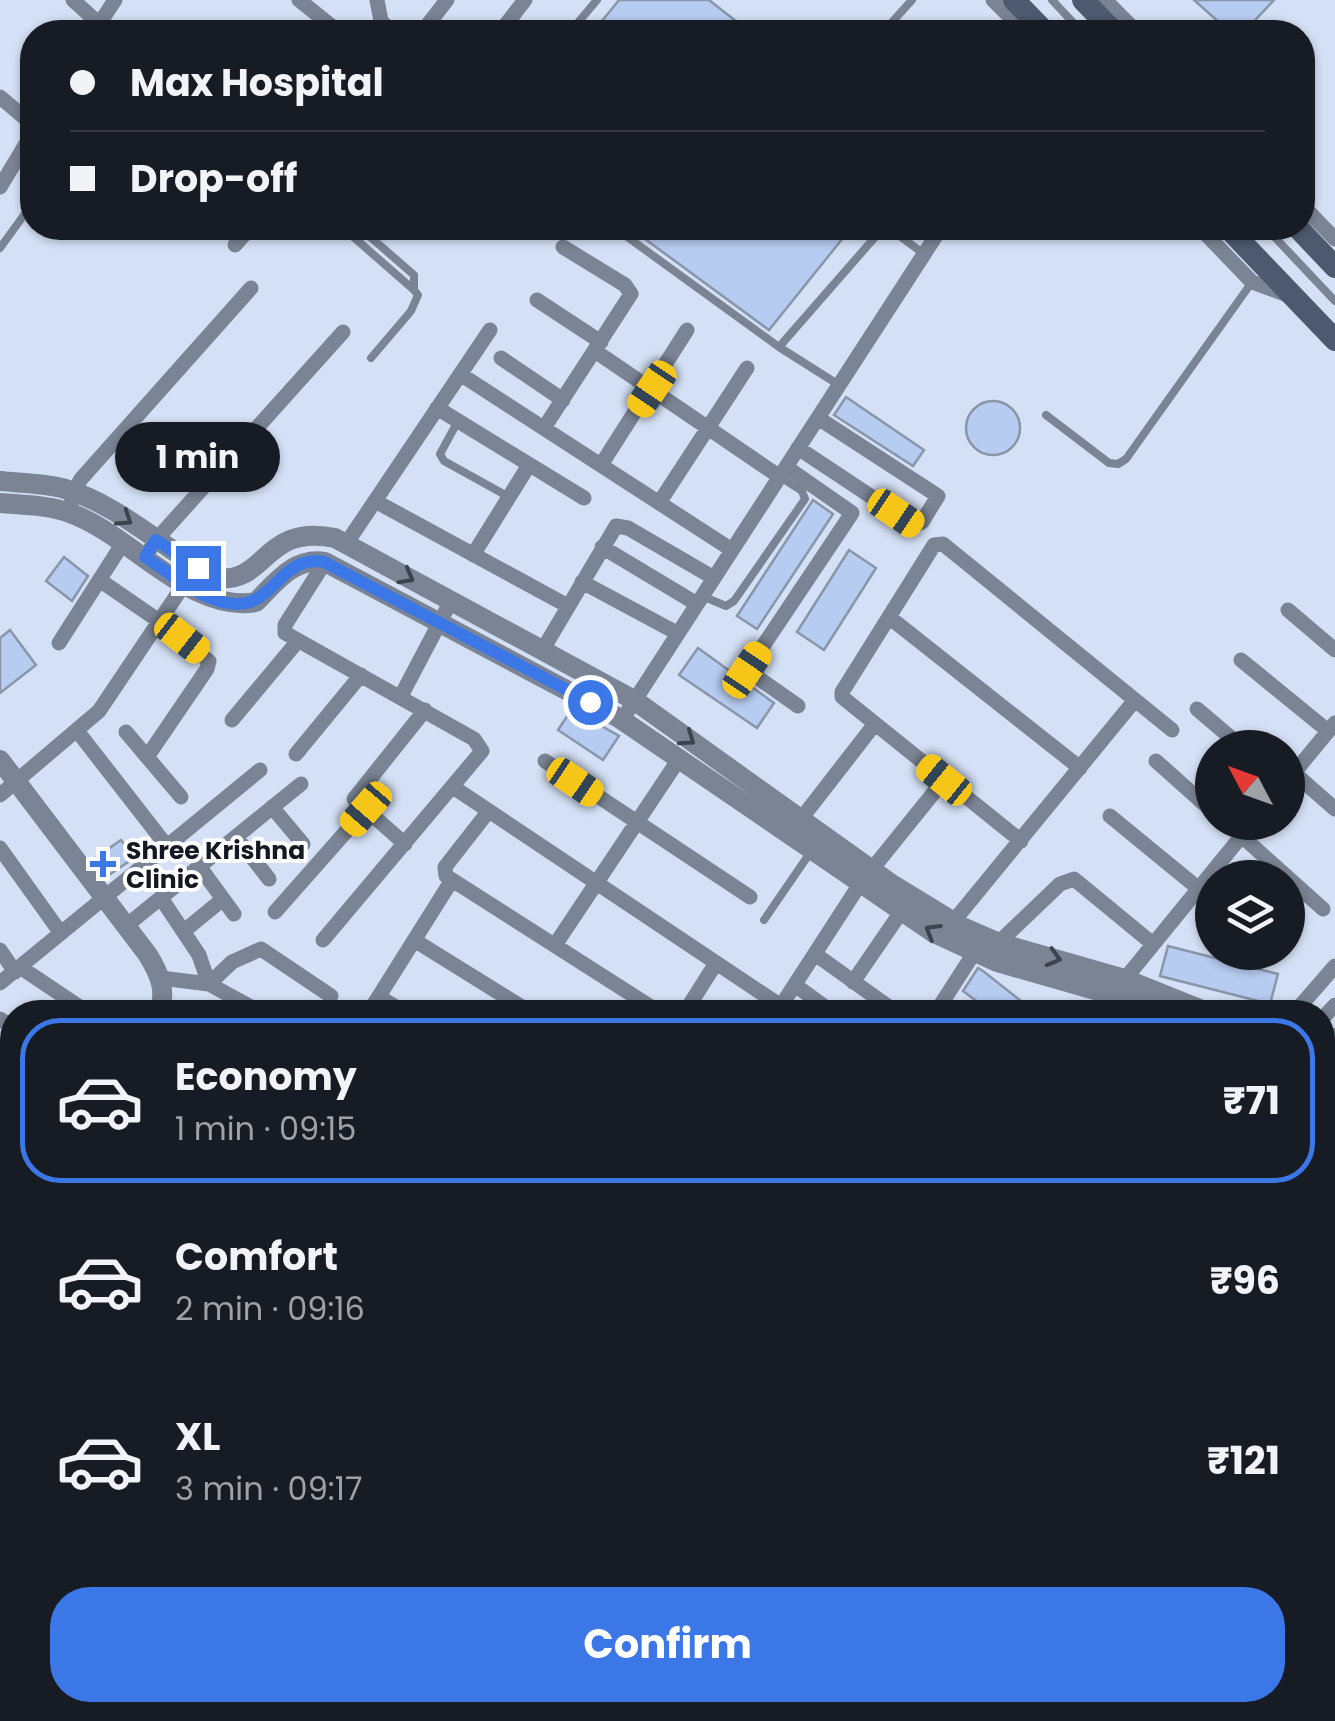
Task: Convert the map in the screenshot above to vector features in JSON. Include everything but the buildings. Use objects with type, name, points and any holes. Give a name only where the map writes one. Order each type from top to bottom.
[{"type":"main road","points":[[1014,0],[1033,20]]},
{"type":"main road","points":[[1083,0],[1102,20]]},
{"type":"main road","points":[[1239,240],[1335,340]]},
{"type":"main road","points":[[1309,240],[1335,267]]},
{"type":"street","points":[[73,0],[92,20]]},
{"type":"street","points":[[299,0],[324,20]]},
{"type":"street","points":[[432,20],[448,0]]},
{"type":"street","points":[[509,20],[525,0]]},
{"type":"street","points":[[993,0],[1013,20]]},
{"type":"street","points":[[1106,0],[1125,20]]},
{"type":"street","points":[[0,97],[20,114]]},
{"type":"street","points":[[0,187],[20,154]]},
{"type":"street","points":[[1315,218],[1335,239]]},
{"type":"street","points":[[235,246],[240,240]]},
{"type":"street","points":[[622,720],[934,240]]},
{"type":"street","points":[[1212,240],[1252,282],[1294,297]]},
{"type":"street","points":[[544,428],[630,298],[630,290],[564,247]]},
{"type":"street","points":[[72,503],[81,478],[251,288]]},
{"type":"street","points":[[537,300],[708,428],[852,513],[747,670],[798,706]]},
{"type":"street","points":[[346,544],[490,330]]},
{"type":"street","points":[[601,465],[687,330]]},
{"type":"street","points":[[150,548],[343,332]]},
{"type":"street","points":[[501,358],[562,400]]},
{"type":"street","points":[[659,502],[747,368]]},
{"type":"street","points":[[460,374],[732,550]]},
{"type":"street","points":[[437,408],[584,498]]},
{"type":"street","points":[[798,448],[914,525],[922,522],[938,496],[818,418]]},
{"type":"street","points":[[473,554],[529,464]]},
{"type":"street","points":[[0,481],[60,488],[72,503],[123,543],[150,548],[216,578],[231,580],[246,574],[286,540],[312,533],[335,538],[634,700],[801,820],[901,912],[986,951],[1165,1000]]},
{"type":"street","points":[[375,501],[568,606]]},
{"type":"street","points":[[0,502],[72,503],[109,509],[185,583],[212,599],[242,605],[256,602],[298,565],[311,560],[324,562],[622,720],[812,850],[953,922],[986,951]]},
{"type":"street","points":[[542,651],[611,532],[621,525],[714,578]]},
{"type":"street","points":[[59,643],[123,543]]},
{"type":"street","points":[[1020,841],[845,701],[842,692],[934,545],[944,544],[1172,730]]},
{"type":"street","points":[[602,547],[699,600]]},
{"type":"street","points":[[323,940],[482,751],[480,744],[425,710],[285,632],[285,625],[324,562]]},
{"type":"street","points":[[100,581],[208,661],[207,669],[147,757]]},
{"type":"street","points":[[582,582],[678,633]]},
{"type":"street","points":[[8,789],[78,732],[108,699],[185,583]]},
{"type":"street","points":[[401,696],[450,601]]},
{"type":"street","points":[[1288,610],[1335,650]]},
{"type":"street","points":[[889,616],[1080,768]]},
{"type":"street","points":[[232,720],[297,642]]},
{"type":"street","points":[[1241,660],[1332,727],[1305,760]]},
{"type":"street","points":[[296,754],[361,675]]},
{"type":"street","points":[[953,922],[1136,700]]},
{"type":"street","points":[[1197,709],[1222,730]]},
{"type":"street","points":[[406,844],[354,799],[425,710]]},
{"type":"street","points":[[801,820],[874,725]]},
{"type":"street","points":[[78,732],[166,845]]},
{"type":"street","points":[[126,732],[181,797]]},
{"type":"street","points":[[554,945],[679,759]]},
{"type":"street","points":[[0,760],[8,789],[126,926],[161,978],[163,1000]]},
{"type":"street","points":[[1156,760],[1195,796]]},
{"type":"street","points":[[544,761],[750,897]]},
{"type":"street","points":[[0,983],[260,770]]},
{"type":"street","points":[[785,1000],[866,877],[944,780]]},
{"type":"street","points":[[126,926],[302,784]]},
{"type":"street","points":[[1305,787],[1335,809]]},
{"type":"street","points":[[453,788],[766,1000]]},
{"type":"street","points":[[272,807],[303,844]]},
{"type":"street","points":[[275,912],[366,809]]},
{"type":"street","points":[[488,812],[446,867],[446,876],[640,1000]]},
{"type":"street","points":[[1110,816],[1195,885]]},
{"type":"street","points":[[236,837],[269,879]]},
{"type":"street","points":[[1222,860],[1239,840]]},
{"type":"street","points":[[1246,840],[1323,909]]},
{"type":"street","points":[[0,848],[60,932]]},
{"type":"street","points":[[200,866],[234,914]]},
{"type":"street","points":[[946,1000],[986,951],[1060,884],[1074,879],[1154,944]]},
{"type":"street","points":[[376,1000],[452,880]]},
{"type":"street","points":[[1108,1000],[1195,893]]},
{"type":"street","points":[[161,898],[199,955],[209,984]]},
{"type":"street","points":[[184,931],[224,900]]},
{"type":"street","points":[[853,982],[901,912]]},
{"type":"street","points":[[414,940],[511,1000]]},
{"type":"street","points":[[209,984],[232,962],[261,949],[331,996]]},
{"type":"street","points":[[0,950],[18,969],[68,1000]]},
{"type":"street","points":[[814,954],[879,1000]]},
{"type":"street","points":[[693,1000],[716,964]]},
{"type":"street","points":[[1305,1000],[1335,966]]},
{"type":"street","points":[[161,978],[209,984],[238,1000]]},
{"type":"street","points":[[794,985],[815,1000]]},
{"type":"street","points":[[1118,987],[1137,1000]]},
{"type":"street","points":[[378,997],[383,1000]]},
{"type":"lane","points":[[580,20],[597,0]]},
{"type":"lane","points":[[894,20],[912,0]]},
{"type":"lane","points":[[1052,0],[1071,20]]},
{"type":"lane","points":[[0,248],[20,220]]},
{"type":"lane","points":[[356,240],[414,290]]},
{"type":"lane","points":[[371,358],[417,303],[414,275],[374,240]]},
{"type":"lane","points":[[632,240],[840,385]]},
{"type":"lane","points":[[779,346],[875,240]]},
{"type":"lane","points":[[904,240],[924,254]]},
{"type":"lane","points":[[1277,240],[1335,301]]},
{"type":"lane","points":[[1046,415],[1109,463],[1118,464],[1126,459],[1252,282]]},
{"type":"lane","points":[[458,421],[441,450],[444,461],[509,497]]},
{"type":"lane","points":[[699,600],[726,606],[734,600],[805,499],[783,472]]},
{"type":"lane","points":[[764,920],[812,850]]},
{"type":"place","name":"Shree Krishna Clinic","points":[[103,864]]},
{"type":"route","points":[[198,568],[156,540],[145,557],[212,599],[242,605],[256,602],[298,565],[311,560],[324,562],[590,702]]}]
